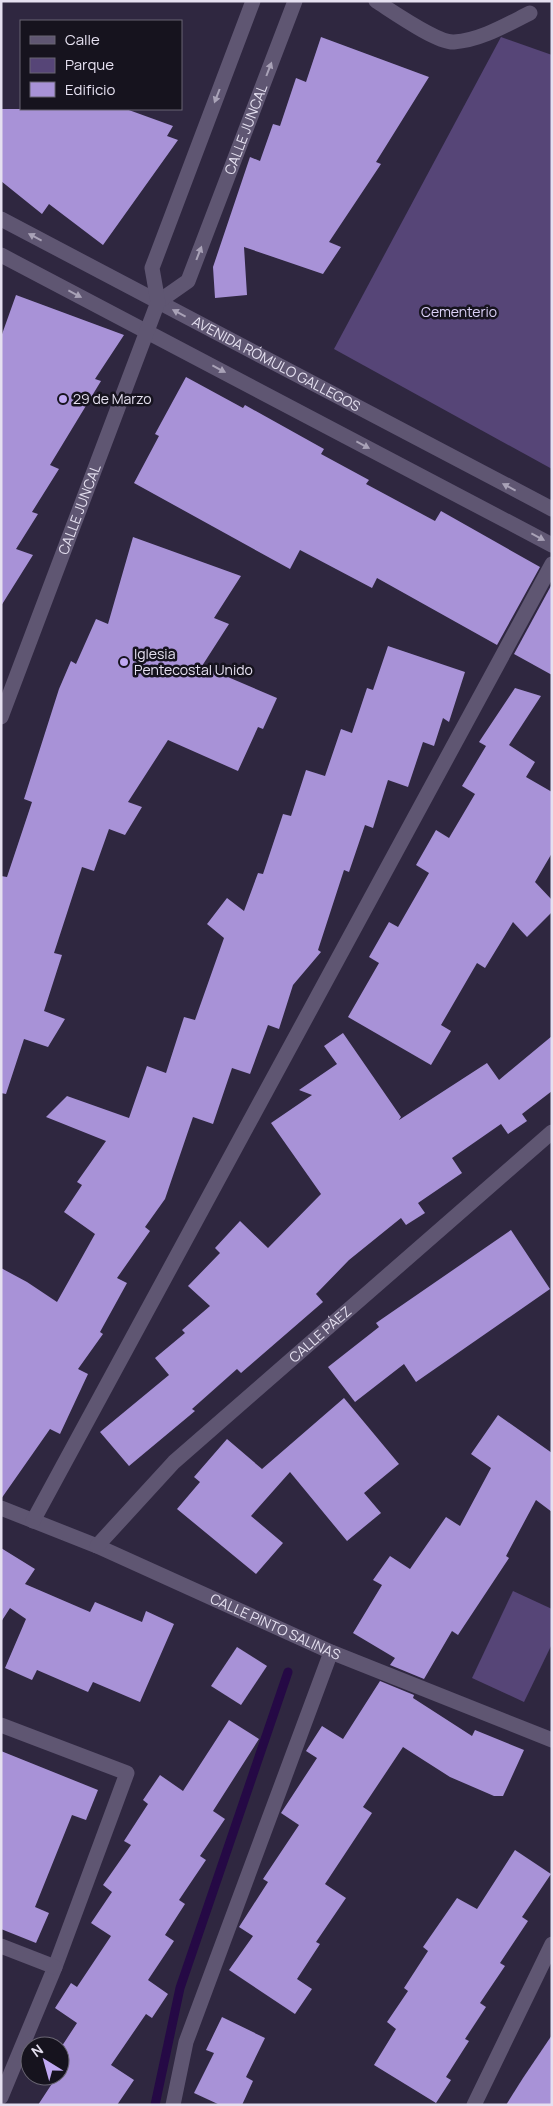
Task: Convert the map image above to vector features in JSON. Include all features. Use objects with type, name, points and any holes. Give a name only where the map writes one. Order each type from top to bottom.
[{"type":"street","points":[[158,302],[152,268],[253,1]]},
{"type":"street","name":"CALLE JUNCAL","points":[[1,716],[158,302],[188,281],[295,1]]},
{"type":"street","points":[[376,1],[440,39],[453,42],[482,36],[530,13]]},
{"type":"street","name":"AVENIDA RÓMULO GALLEGOS","points":[[1,219],[552,509]]},
{"type":"street","points":[[1,255],[552,545]]},
{"type":"street","points":[[33,1521],[552,564]]},
{"type":"street","name":"CALLE PÁEZ","points":[[97,1546],[174,1462],[552,1132]]},
{"type":"street","name":"CALLE PINTO SALINAS","points":[[1,1508],[97,1546],[331,1652],[552,1740]]},
{"type":"street","points":[[173,2105],[186,2042],[331,1652]]},
{"type":"street","points":[[1,1725],[127,1773],[55,1967],[1,2097]]},
{"type":"street","points":[[474,2105],[552,1944]]},
{"type":"street","points":[[1,1946],[55,1967]]},
{"type":"green space","name":"Cementerio","points":[[501,37],[552,55],[552,469],[334,349]]},
{"type":"green space","points":[[513,1591],[552,1609],[552,1644],[524,1702],[472,1678]]},
{"type":"building","points":[[321,37],[429,77],[376,162],[381,164],[329,242],[341,247],[323,274],[244,247],[247,295],[215,298],[213,267],[250,157],[260,161],[273,124],[280,126],[296,78],[306,82]]},
{"type":"building","points":[[1,109],[129,110],[173,126],[167,136],[178,140],[103,245],[49,204],[42,214],[1,181]]},
{"type":"building","points":[[16,295],[124,335],[95,379],[101,381],[50,465],[59,469],[32,512],[38,514],[16,549],[33,555],[1,606],[1,337]]},
{"type":"building","points":[[186,377],[243,408],[245,405],[324,449],[321,454],[369,480],[366,484],[435,521],[441,511],[540,567],[497,645],[377,578],[372,588],[300,550],[290,569],[134,483],[159,436],[155,434]]},
{"type":"building","points":[[133,537],[241,576],[214,618],[229,624],[202,666],[277,698],[263,729],[258,727],[238,771],[168,740],[128,802],[142,807],[125,835],[109,829],[94,871],[82,867],[54,953],[62,955],[44,1011],[65,1019],[48,1047],[24,1039],[6,1094],[1,1093],[1,876],[7,877],[32,802],[24,799],[59,689],[71,661],[76,664],[96,619],[108,624]]},
{"type":"building","points":[[552,584],[552,675],[514,654]]},
{"type":"building","points":[[388,646],[465,672],[449,722],[443,718],[434,746],[423,742],[408,787],[388,780],[373,828],[365,825],[349,872],[344,870],[318,950],[321,952],[293,985],[279,1029],[268,1025],[250,1074],[232,1068],[213,1124],[193,1117],[165,1199],[145,1227],[150,1231],[117,1278],[127,1283],[100,1332],[103,1334],[78,1369],[88,1374],[60,1434],[50,1429],[1,1499],[1,1268],[27,1282],[57,1302],[95,1234],[64,1212],[82,1185],[77,1182],[106,1141],[46,1117],[67,1096],[129,1118],[147,1066],[166,1073],[184,1017],[195,1020],[224,938],[207,924],[227,898],[244,911],[258,873],[263,874],[283,814],[291,816],[306,770],[325,776],[341,729],[352,733],[367,688],[373,690]]},
{"type":"building","points":[[515,688],[541,696],[509,745],[535,762],[526,777],[552,792],[552,853],[535,882],[552,900],[552,912],[527,937],[513,922],[485,968],[477,963],[441,1025],[451,1031],[431,1065],[348,1017],[379,963],[369,957],[389,922],[398,927],[429,873],[416,865],[436,830],[449,838],[475,794],[462,786],[486,746],[479,742]]},
{"type":"building","points":[[343,1033],[401,1117],[399,1120],[487,1063],[499,1080],[552,1036],[552,1091],[522,1114],[527,1121],[508,1134],[501,1124],[452,1158],[462,1173],[418,1203],[425,1213],[406,1225],[401,1218],[349,1260],[316,1294],[323,1302],[241,1373],[237,1369],[192,1409],[195,1411],[129,1466],[100,1432],[169,1375],[155,1358],[185,1333],[182,1330],[210,1306],[188,1286],[220,1253],[215,1248],[240,1221],[268,1248],[321,1194],[271,1123],[312,1095],[299,1090],[337,1064],[324,1046]]},
{"type":"building","points":[[511,1230],[550,1289],[416,1382],[404,1364],[355,1402],[328,1367],[379,1327],[376,1323]]},
{"type":"building","points":[[344,1398],[399,1464],[364,1493],[381,1513],[347,1541],[290,1472],[251,1516],[283,1543],[256,1574],[177,1509],[200,1482],[194,1477],[227,1439],[262,1469]]},
{"type":"building","points":[[498,1415],[552,1453],[552,1512],[536,1500],[506,1556],[509,1558],[458,1635],[452,1631],[424,1679],[390,1665],[395,1658],[353,1633],[382,1585],[373,1580],[390,1556],[410,1569],[446,1517],[460,1526],[491,1468],[471,1454]]},
{"type":"building","points":[[1,1548],[35,1569],[25,1584],[90,1612],[95,1602],[142,1622],[146,1611],[174,1624],[140,1702],[93,1682],[88,1692],[37,1670],[32,1680],[5,1668],[26,1619],[10,1608],[1,1622]]},
{"type":"building","points":[[237,1647],[267,1666],[241,1705],[211,1686]]},
{"type":"building","points":[[380,1681],[414,1695],[413,1698],[472,1736],[475,1730],[524,1750],[503,1796],[494,1796],[450,1777],[403,1747],[363,1807],[372,1813],[325,1884],[346,1898],[316,1942],[320,1944],[297,1979],[312,1989],[295,2014],[229,1970],[253,1936],[239,1927],[268,1882],[263,1879],[299,1825],[281,1813],[317,1758],[306,1751],[322,1726],[343,1739]]},
{"type":"building","points":[[229,1720],[259,1739],[213,1811],[225,1819],[200,1856],[206,1860],[179,1900],[185,1904],[165,1935],[174,1941],[148,1980],[168,1994],[152,2018],[146,2014],[111,2065],[134,2080],[117,2105],[38,2105],[50,2086],[70,2086],[68,2036],[77,2023],[55,2008],[71,1983],[77,1987],[111,1936],[91,1923],[112,1892],[103,1885],[131,1845],[124,1841],[148,1804],[143,1800],[160,1775],[183,1791]]},
{"type":"building","points":[[1,1751],[98,1790],[86,1820],[72,1815],[35,1907],[49,1913],[36,1943],[1,1929]]},
{"type":"building","points":[[515,1850],[551,1874],[522,1917],[528,1921],[500,1963],[505,1966],[480,2003],[486,2007],[465,2039],[469,2041],[446,2077],[451,2080],[436,2103],[374,2065],[396,2029],[387,2022],[408,1991],[404,1988],[428,1951],[423,1947],[457,1898],[477,1909]]},
{"type":"building","points":[[222,2017],[265,2038],[246,2077],[253,2081],[242,2105],[220,2105],[194,2093],[214,2053],[206,2050]]},
{"type":"building","points":[[552,2035],[552,2105],[506,2105],[523,2078]]},
{"type":"waterway","points":[[155,2105],[180,1988],[288,1672]]},
{"type":"place","name":"29 de Marzo","points":[[63,399]]},
{"type":"place","name":"Iglesia Pentecostal Unido","points":[[124,662]]}]
